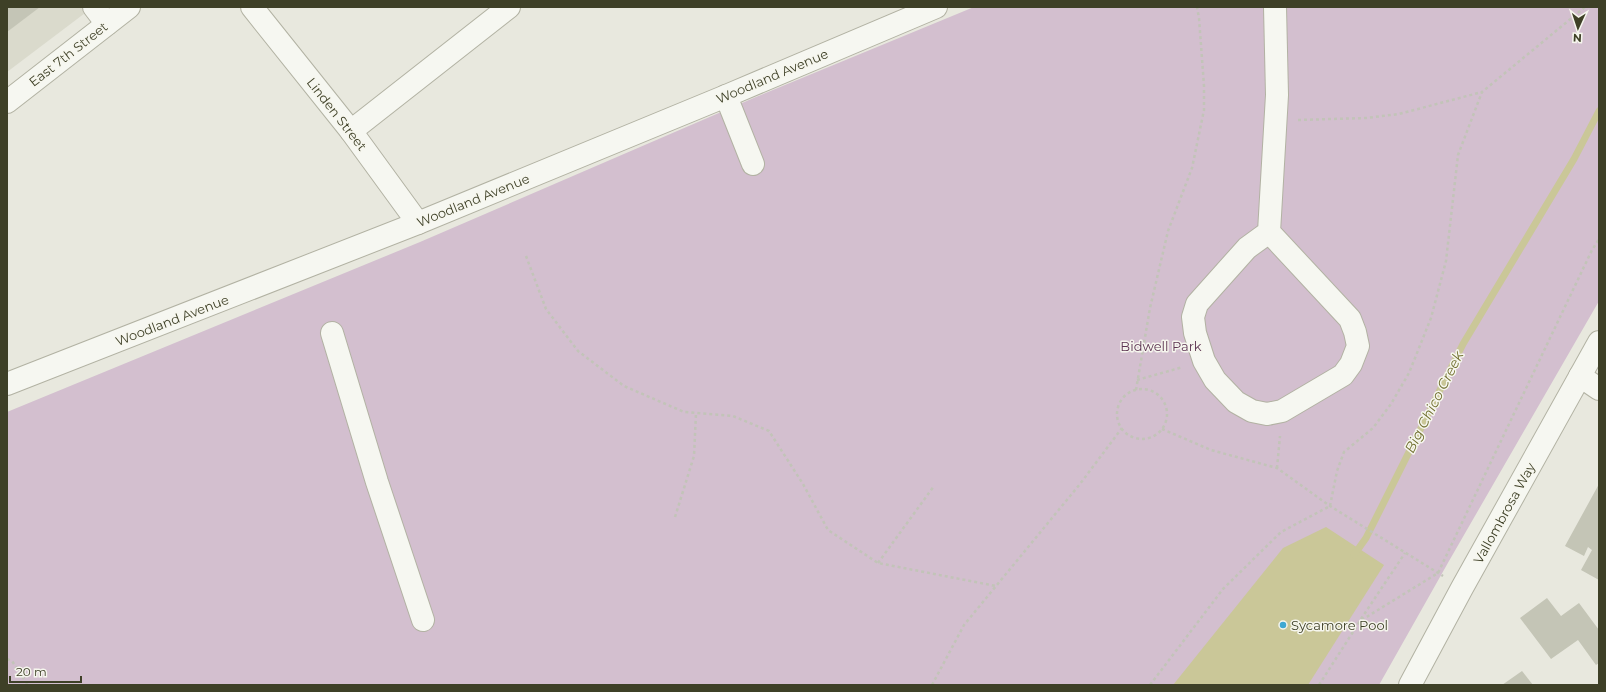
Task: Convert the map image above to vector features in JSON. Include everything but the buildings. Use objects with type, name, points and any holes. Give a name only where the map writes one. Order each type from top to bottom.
[{"type":"street","points":[[94,7],[107,24]]},
{"type":"street","name":"East 7th Street","points":[[7,102],[129,7]]},
{"type":"street","name":"Linden Street","points":[[252,7],[351,131],[418,223]]},
{"type":"street","points":[[351,131],[509,7]]},
{"type":"street","name":"Woodland Avenue","points":[[7,384],[418,223],[726,96],[936,7]]},
{"type":"street","points":[[1269,232],[1247,248],[1197,304],[1193,317],[1195,333],[1204,361],[1215,380],[1236,402],[1252,411],[1267,414],[1282,411],[1342,375],[1351,364],[1358,346],[1356,332],[1350,320],[1269,232],[1277,95],[1275,7]]},
{"type":"street","points":[[726,96],[753,164]]},
{"type":"street","points":[[332,333],[377,482],[423,620]]},
{"type":"street","name":"Vallombrosa Way","points":[[1410,685],[1462,588],[1599,342]]},
{"type":"street","points":[[1580,376],[1599,389]]},
{"type":"path","points":[[1136,390],[1150,308],[1168,231],[1192,168],[1204,110],[1204,86],[1197,7]]},
{"type":"path","points":[[1275,122],[1366,118],[1399,114],[1482,92],[1585,7]]},
{"type":"path","points":[[1330,506],[1337,471],[1344,452],[1373,428],[1391,404],[1409,373],[1431,318],[1446,261],[1458,155],[1482,92]]},
{"type":"path","points":[[1360,621],[1438,573],[1592,250],[1599,239]]},
{"type":"path","points":[[526,256],[546,309],[578,351],[624,386],[684,412],[733,416],[769,432],[802,484],[828,530],[878,563],[996,586]]},
{"type":"path","points":[[1137,380],[1204,361]]},
{"type":"path","points":[[1144,389],[1151,391],[1163,401],[1166,408],[1166,422],[1162,429],[1150,438],[1134,438],[1127,434],[1122,428],[1118,421],[1119,405],[1129,393],[1144,389]]},
{"type":"path","points":[[1277,468],[1282,411]]},
{"type":"path","points":[[676,517],[694,456],[696,413]]},
{"type":"path","points":[[932,685],[964,625],[1080,484],[1122,428]]},
{"type":"path","points":[[1162,429],[1212,450],[1277,468],[1330,506],[1445,578]]},
{"type":"path","points":[[878,563],[934,486]]},
{"type":"path","points":[[1150,685],[1223,589],[1281,532],[1330,506]]},
{"type":"path","points":[[1319,685],[1405,552]]},
{"type":"path","points":[[7,659],[12,661],[28,685]]},
{"type":"shaded area","points":[[7,7],[93,7],[7,72]]},
{"type":"shaded area","name":"Sycamore Pool","points":[[1326,527],[1384,565],[1308,685],[1173,685],[1283,548]]},
{"type":"green space","name":"Bidwell Park","points":[[974,7],[1599,7],[1599,301],[1379,685],[7,685],[7,412],[420,242],[756,97]]},
{"type":"waterway","name":"Big Chico Creek","points":[[1354,555],[1366,538],[1463,344],[1574,159],[1599,111]]},
{"type":"place","name":"Sycamore Pool","points":[[1283,625]]}]
